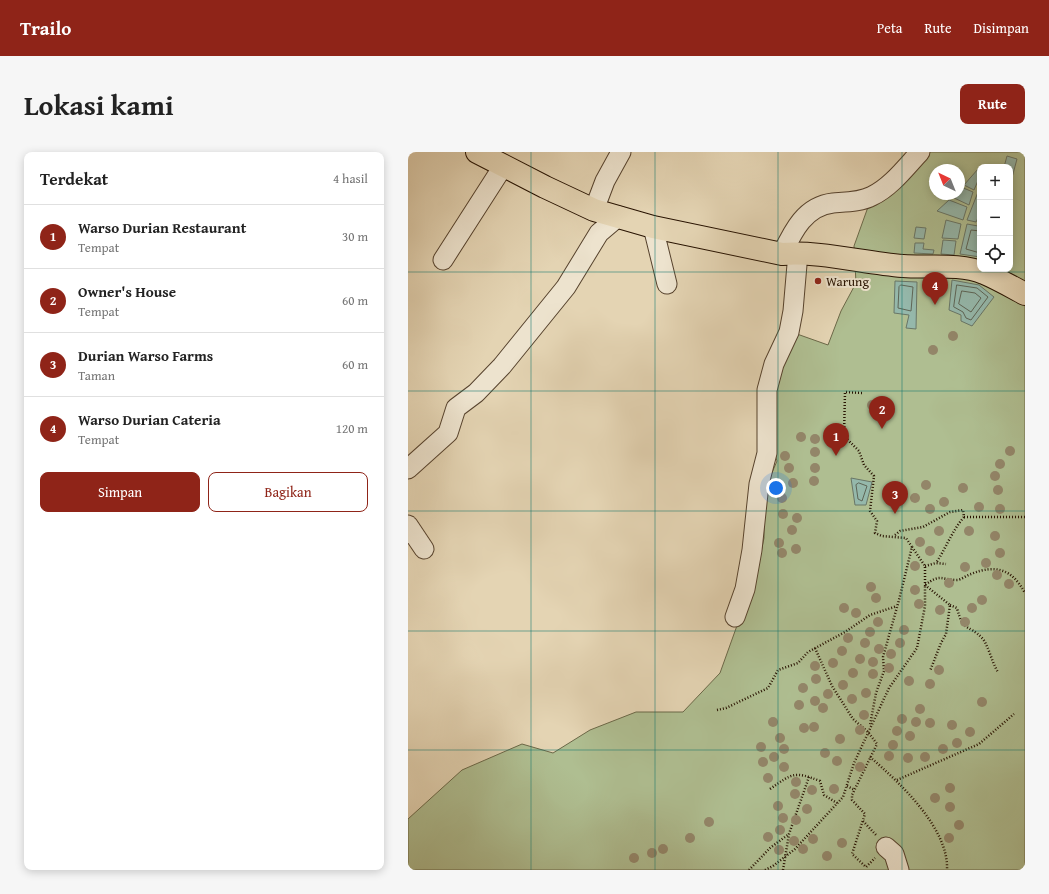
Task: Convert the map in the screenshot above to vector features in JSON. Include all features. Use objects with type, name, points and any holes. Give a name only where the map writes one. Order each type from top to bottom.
[{"type":"main road","points":[[477,152],[594,210],[653,227],[790,254],[890,265],[950,267],[984,273],[1025,294]]},
{"type":"street","points":[[594,210],[605,181],[621,152]]},
{"type":"street","points":[[735,617],[745,589],[752,550],[759,484],[767,453],[768,384],[774,364],[789,332],[793,311],[790,254],[794,229],[811,210],[821,205],[848,202],[872,196],[905,168],[920,152]]},
{"type":"street","points":[[443,260],[504,165]]},
{"type":"street","points":[[408,469],[448,433],[456,408],[476,393],[502,366],[566,287],[599,234],[619,216]]},
{"type":"street","points":[[653,227],[667,284]]},
{"type":"street","points":[[408,524],[424,549]]},
{"type":"street","points":[[886,847],[894,854],[899,870]]},
{"type":"path","points":[[765,870],[795,849],[843,797],[854,763],[889,688],[917,648],[925,606],[925,566],[906,538],[895,535],[882,536],[875,533],[877,520],[870,512],[874,476],[864,466],[859,451],[844,436],[845,392],[862,393]]},
{"type":"path","points":[[895,535],[900,531],[923,527],[950,512],[963,510],[964,517]]},
{"type":"path","points":[[936,563],[947,546],[954,528],[964,517],[1025,517]]},
{"type":"path","points":[[868,732],[876,693],[884,671],[883,657],[898,606],[912,547]]},
{"type":"path","points":[[925,566],[936,563],[946,564]]},
{"type":"path","points":[[925,585],[933,579],[943,577],[958,580],[990,567],[1010,573],[1025,593]]},
{"type":"path","points":[[925,585],[950,605],[957,608],[960,620],[968,629],[983,638],[992,664],[998,672]]},
{"type":"path","points":[[930,671],[940,643],[946,634],[950,605]]},
{"type":"path","points":[[717,710],[726,708],[768,688],[778,670],[798,663],[808,652],[845,632],[870,615],[898,606]]},
{"type":"path","points":[[815,648],[832,686],[853,719],[868,732],[877,744],[855,790],[852,800],[865,814],[852,854],[866,867],[886,847],[863,821]]},
{"type":"path","points":[[897,780],[979,744],[1014,714]]},
{"type":"path","points":[[870,757],[897,780],[934,827],[946,854],[947,870]]},
{"type":"path","points":[[770,788],[789,776],[799,774],[808,776],[820,781],[824,795],[837,803]]},
{"type":"path","points":[[783,870],[789,834],[808,776]]},
{"type":"path","points":[[847,786],[855,790]]},
{"type":"path","points":[[748,870],[770,848],[789,834]]},
{"type":"green space","points":[[922,152],[1025,152],[1025,870],[408,870],[408,819],[462,770],[522,744],[553,753],[590,730],[636,712],[683,712],[720,673],[758,567],[764,538],[764,491],[777,461],[769,435],[775,376],[797,334],[828,345],[841,311],[856,283],[854,246],[868,207]]},
{"type":"water","points":[[1007,156],[1017,159],[1013,174],[1013,164],[1005,164]]},
{"type":"water","points":[[977,170],[977,183],[974,190],[965,186]]},
{"type":"water","points":[[965,189],[973,192],[969,205],[958,200],[965,200]]},
{"type":"water","points":[[977,195],[977,220],[976,222],[967,220]]},
{"type":"water","points":[[949,200],[967,207],[963,220],[937,211]]},
{"type":"water","points":[[946,220],[961,224],[958,239],[942,238]]},
{"type":"water","points":[[967,224],[977,226],[977,257],[960,254]]},
{"type":"water","points":[[916,227],[926,228],[924,239],[914,238]]},
{"type":"water","points":[[943,240],[956,241],[954,255],[941,254]]},
{"type":"water","points":[[915,243],[924,243],[923,249],[934,250],[933,254],[914,253]]},
{"type":"water","points":[[952,280],[979,285],[994,297],[972,326],[961,321],[961,315],[949,310]]},
{"type":"water","points":[[895,281],[917,282],[916,329],[906,328],[909,315],[894,313]]},
{"type":"water","points":[[851,478],[872,482],[866,505],[855,505]]},
{"type":"place","name":"Warung","points":[[818,281]]},
{"type":"place","name":"Warso Durian Cateria","points":[[935,305]]},
{"type":"place","name":"Owner's House","points":[[882,429]]},
{"type":"place","name":"Warso Durian Restaurant","points":[[836,456]]},
{"type":"place","name":"Durian Warso Farms","points":[[895,514]]}]
